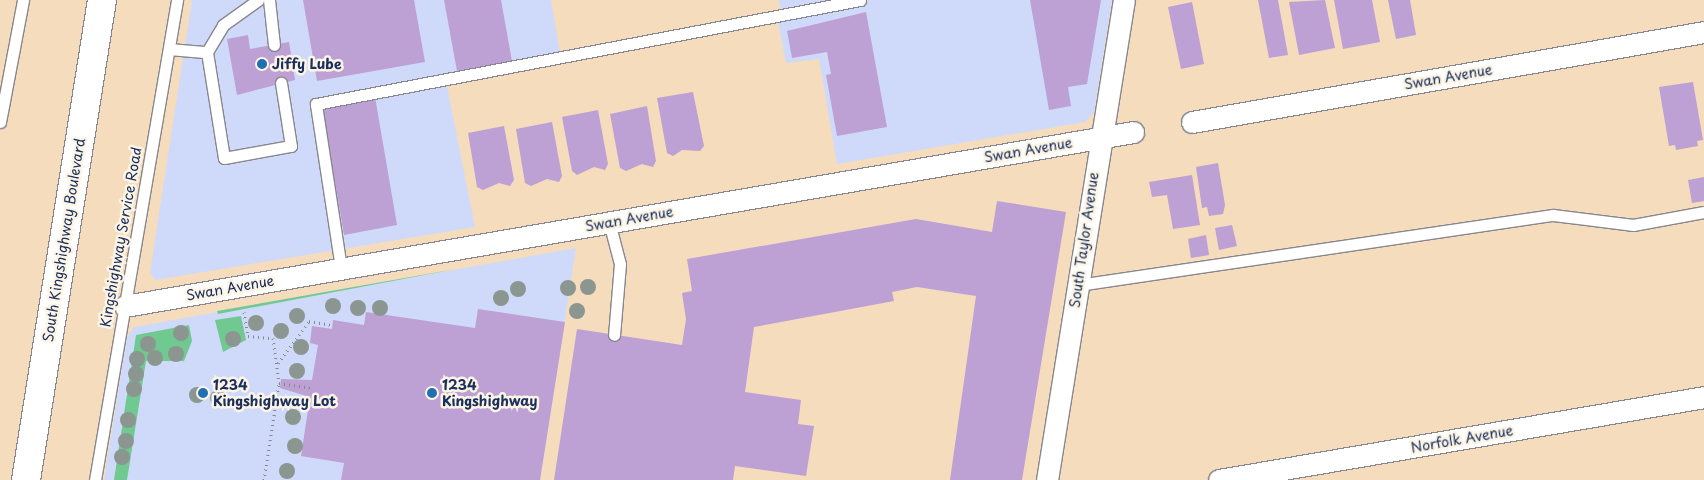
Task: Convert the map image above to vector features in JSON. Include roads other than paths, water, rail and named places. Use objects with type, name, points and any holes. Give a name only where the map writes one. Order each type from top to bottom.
[{"type":"main road","name":"South Kingshighway Boulevard","points":[[26,480],[102,0]]},
{"type":"street","name":"South Taylor Avenue","points":[[1047,480],[1099,138],[1124,0]]},
{"type":"street","name":"Swan Avenue","points":[[1192,122],[1704,32]]},
{"type":"street","name":"Swan Avenue","points":[[125,306],[1133,132]]},
{"type":"street","name":"Norfolk Avenue","points":[[1219,480],[1704,397]]},
{"type":"lane","points":[[0,120],[22,0]]},
{"type":"lane","name":"Kingshighway Service Road","points":[[95,480],[177,0]]},
{"type":"lane","points":[[258,0],[222,25],[207,52],[224,158],[291,146],[281,83]]},
{"type":"lane","points":[[269,0],[274,45]]},
{"type":"lane","points":[[341,268],[316,104],[860,0]]},
{"type":"lane","points":[[169,49],[207,52]]},
{"type":"lane","points":[[1078,285],[1553,215],[1633,225],[1704,212]]},
{"type":"lane","points":[[608,222],[621,272],[614,335]]},
{"type":"place","name":"Jiffy Lube","points":[[262,64]]},
{"type":"place","name":"1234 Kingshighway Lot","points":[[203,393]]},
{"type":"place","name":"1234 Kingshighway","points":[[432,393]]}]
